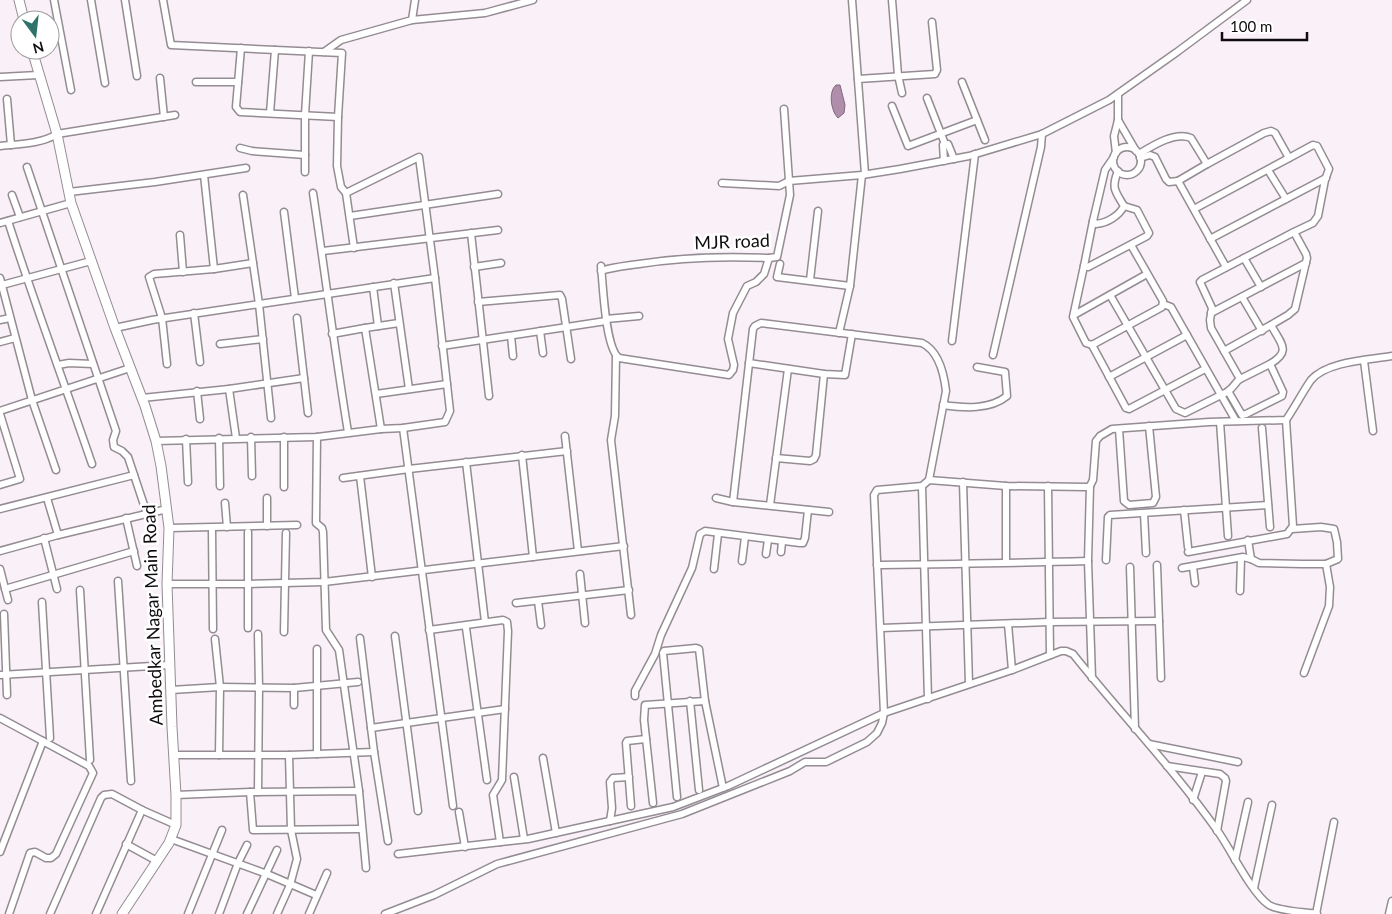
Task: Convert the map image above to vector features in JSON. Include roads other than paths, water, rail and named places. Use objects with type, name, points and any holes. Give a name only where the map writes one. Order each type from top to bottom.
[{"type":"street","points":[[54,0],[71,90]]},
{"type":"street","points":[[90,0],[105,83]]},
{"type":"street","points":[[125,0],[137,76]]},
{"type":"street","points":[[163,0],[171,45],[342,53],[338,117],[338,166],[341,187],[346,193],[354,248]]},
{"type":"street","points":[[412,20],[415,0]]},
{"type":"street","points":[[323,52],[341,40],[412,20],[485,13],[533,0]]},
{"type":"street","points":[[839,333],[850,286],[863,175],[852,0]]},
{"type":"street","points":[[892,0],[898,75],[902,93]]},
{"type":"street","points":[[722,183],[779,186],[789,181],[863,175],[954,159],[1042,134],[1109,100],[1177,52],[1238,3],[1247,0]]},
{"type":"street","points":[[858,79],[935,74],[937,72],[932,22]]},
{"type":"street","points":[[241,48],[236,107],[238,112],[338,117]]},
{"type":"street","points":[[270,113],[275,50]]},
{"type":"street","points":[[305,172],[305,115],[309,52]]},
{"type":"street","name":"Ambedkar Nagar Main Road","points":[[34,60],[57,134],[71,203],[156,440],[170,528],[167,584],[176,825],[171,839],[122,914]]},
{"type":"street","points":[[0,77],[38,75]]},
{"type":"street","points":[[160,78],[164,117]]},
{"type":"street","points":[[196,82],[238,82]]},
{"type":"street","points":[[962,82],[985,140]]},
{"type":"street","points":[[1118,94],[1118,120],[1114,136],[1114,166],[1124,174],[1133,174],[1140,167],[1138,154],[1118,120]]},
{"type":"street","points":[[927,98],[945,144],[948,144],[954,159]]},
{"type":"street","points":[[7,99],[11,145]]},
{"type":"street","points":[[892,106],[908,146],[978,120]]},
{"type":"street","name":"MJR road","points":[[606,320],[601,268],[696,257],[775,258],[778,254],[790,195],[784,109]]},
{"type":"street","points":[[0,146],[39,141],[57,134],[175,114]]},
{"type":"street","points":[[1205,369],[1129,409],[1126,408],[1092,345],[1086,343],[1074,321],[1105,170],[1119,150],[1128,148],[1138,154],[1155,157],[1166,179],[1169,182],[1178,181],[1206,164],[1270,131],[1275,133],[1289,158]]},
{"type":"street","points":[[993,356],[1042,147],[1042,134]]},
{"type":"street","points":[[1138,154],[1163,141],[1187,136],[1191,138],[1206,164]]},
{"type":"street","points":[[944,161],[943,145],[945,144]]},
{"type":"street","points":[[1194,210],[1313,146],[1317,146],[1329,169],[1316,220],[1200,282],[1212,308],[1211,328],[1240,379]]},
{"type":"street","points":[[240,148],[252,151],[306,155]]},
{"type":"street","points":[[952,341],[975,154]]},
{"type":"street","points":[[156,440],[317,437],[445,422],[450,411],[419,157],[346,193]]},
{"type":"street","points":[[27,167],[116,431],[113,440],[114,447],[128,458],[146,514]]},
{"type":"street","points":[[69,192],[246,168]]},
{"type":"street","points":[[1268,170],[1286,199]]},
{"type":"street","points":[[1084,266],[1090,267],[1147,236],[1148,230],[1137,210],[1124,206],[1114,189],[1113,184],[1118,171]]},
{"type":"street","points":[[204,175],[214,268]]},
{"type":"street","points":[[1210,239],[1326,178]]},
{"type":"street","points":[[1178,181],[1226,267]]},
{"type":"street","points":[[314,193],[323,251],[332,334],[348,432]]},
{"type":"street","points":[[350,216],[498,194]]},
{"type":"street","points":[[12,195],[20,217]]},
{"type":"street","points":[[243,195],[259,304],[271,418]]},
{"type":"street","points":[[0,223],[71,203]]},
{"type":"street","points":[[1093,221],[1098,224],[1115,216],[1122,211],[1124,206]]},
{"type":"street","points":[[810,280],[818,211]]},
{"type":"street","points":[[284,212],[296,298]]},
{"type":"street","points":[[8,221],[26,278],[92,464]]},
{"type":"street","points":[[323,251],[498,230]]},
{"type":"street","points":[[1224,351],[1272,325],[1294,309],[1306,263],[1306,254],[1294,232]]},
{"type":"street","points":[[471,233],[489,396]]},
{"type":"street","points":[[180,235],[183,272]]},
{"type":"street","points":[[1131,245],[1163,304],[1171,307],[1236,421]]},
{"type":"street","points":[[606,320],[611,348],[618,358],[729,375],[734,365],[728,339],[733,313],[746,286],[756,282],[764,274],[769,258]]},
{"type":"street","points":[[1244,258],[1260,287]]},
{"type":"street","points":[[56,470],[32,400],[1,282],[26,278],[91,261]]},
{"type":"street","points":[[167,364],[162,318],[149,277],[154,274],[183,272],[253,262]]},
{"type":"street","points":[[1211,313],[1306,263]]},
{"type":"street","points":[[474,267],[501,264]]},
{"type":"street","points":[[780,264],[778,277],[850,286]]},
{"type":"street","points":[[1074,315],[1147,274]]},
{"type":"street","points":[[115,328],[162,318],[434,278]]},
{"type":"street","points":[[394,283],[409,389]]},
{"type":"street","points":[[374,287],[378,326]]},
{"type":"street","points":[[478,302],[560,295],[571,359]]},
{"type":"street","points":[[1110,295],[1176,409],[1185,413],[1228,392],[1234,388],[1237,380],[1280,358],[1283,354],[1283,349],[1272,325]]},
{"type":"street","points":[[1242,296],[1262,331]]},
{"type":"street","points":[[1092,345],[1162,307],[1163,304]]},
{"type":"street","points":[[194,313],[200,362]]},
{"type":"street","points":[[442,346],[639,316]]},
{"type":"street","points":[[0,320],[10,318]]},
{"type":"street","points":[[297,318],[308,413]]},
{"type":"street","points":[[332,334],[399,323]]},
{"type":"street","points":[[385,914],[434,895],[497,864],[682,814],[790,771],[802,764],[826,762],[860,747],[873,738],[882,723],[884,713],[875,492],[882,488],[922,486],[929,480],[946,391],[944,377],[934,352],[930,347],[922,343],[761,323],[755,326],[753,329],[733,502]]},
{"type":"street","points":[[365,328],[381,429]]},
{"type":"street","points":[[540,331],[543,353]]},
{"type":"street","points":[[749,363],[824,374],[845,375],[852,334]]},
{"type":"street","points":[[1108,377],[1187,335]]},
{"type":"street","points":[[511,336],[513,356]]},
{"type":"street","points":[[0,342],[15,338]]},
{"type":"street","points":[[220,344],[263,339]]},
{"type":"street","points":[[616,356],[615,416],[611,440],[631,615]]},
{"type":"street","points":[[1292,529],[1292,497],[1286,420],[1312,379],[1319,373],[1335,366],[1392,356]]},
{"type":"street","points":[[1364,361],[1373,430]]},
{"type":"street","points":[[58,365],[93,364]]},
{"type":"street","points":[[1228,392],[1242,415],[1282,396],[1283,389],[1270,364]]},
{"type":"street","points":[[943,405],[966,408],[976,407],[1001,400],[1007,396],[1005,372],[977,367]]},
{"type":"street","points":[[0,484],[20,479],[0,412],[66,388],[130,368]]},
{"type":"street","points":[[770,505],[788,369]]},
{"type":"street","points":[[776,458],[810,461],[814,459],[816,455],[824,374]]},
{"type":"street","points":[[142,398],[304,378]]},
{"type":"street","points":[[376,394],[447,384]]},
{"type":"street","points":[[229,388],[236,438]]},
{"type":"street","points":[[197,391],[200,419]]},
{"type":"street","points":[[1092,678],[1088,561],[1090,486],[1093,480],[1096,441],[1104,433],[1119,429],[1209,419],[1220,422],[1286,420]]},
{"type":"street","points":[[1220,422],[1228,536]]},
{"type":"street","points":[[1119,429],[1124,501],[1130,505],[1153,503],[1156,497],[1149,426]]},
{"type":"street","points":[[403,428],[452,806]]},
{"type":"street","points":[[1262,428],[1270,527]]},
{"type":"street","points":[[565,436],[578,551]]},
{"type":"street","points":[[251,437],[252,476]]},
{"type":"street","points":[[317,437],[316,524],[322,528],[323,532],[326,630],[339,650],[359,791],[366,868]]},
{"type":"street","points":[[220,438],[220,486]]},
{"type":"street","points":[[284,438],[284,487]]},
{"type":"street","points":[[186,440],[188,482]]},
{"type":"street","points":[[344,478],[567,451]]},
{"type":"street","points":[[522,455],[533,557]]},
{"type":"street","points":[[466,462],[486,622]]},
{"type":"street","points":[[0,509],[134,475]]},
{"type":"street","points":[[360,476],[372,577]]},
{"type":"street","points":[[929,480],[1006,486],[1090,486]]},
{"type":"street","points":[[963,482],[969,684]]},
{"type":"street","points":[[922,486],[928,699]]},
{"type":"street","points":[[1006,486],[1006,562]]},
{"type":"street","points":[[1048,486],[1050,655]]},
{"type":"street","points":[[47,498],[58,534]]},
{"type":"street","points":[[267,498],[267,526]]},
{"type":"street","points":[[716,498],[733,502],[829,512]]},
{"type":"street","points":[[225,503],[228,526]]},
{"type":"street","points":[[1106,560],[1108,516],[1268,505]]},
{"type":"street","points":[[0,551],[58,534],[167,509]]},
{"type":"street","points":[[635,696],[692,568],[700,534],[705,531],[745,538],[800,544],[804,541],[808,510]]},
{"type":"street","points":[[1182,568],[1241,558],[1251,559],[1259,563],[1326,564],[1338,559],[1334,529],[1321,527],[1292,529],[1287,534],[1188,549],[1184,510]]},
{"type":"street","points":[[1144,513],[1146,553]]},
{"type":"street","points":[[126,518],[137,566]]},
{"type":"street","points":[[170,528],[297,525]]},
{"type":"street","points":[[212,530],[211,584],[213,629]]},
{"type":"street","points":[[248,532],[248,628]]},
{"type":"street","points":[[284,632],[286,533]]},
{"type":"street","points":[[714,569],[718,534]]},
{"type":"street","points":[[44,538],[57,589]]},
{"type":"street","points":[[742,561],[745,538]]},
{"type":"street","points":[[766,554],[768,540]]},
{"type":"street","points":[[1248,540],[1251,559]]},
{"type":"street","points":[[781,552],[782,542]]},
{"type":"street","points":[[167,584],[324,582],[624,546]]},
{"type":"street","points":[[5,589],[134,551]]},
{"type":"street","points":[[1240,591],[1241,558]]},
{"type":"street","points":[[877,565],[1088,561]]},
{"type":"street","points":[[1304,673],[1329,606],[1330,587],[1326,564]]},
{"type":"street","points":[[1157,565],[1161,678]]},
{"type":"street","points":[[1130,567],[1135,729]]},
{"type":"street","points":[[1193,567],[1195,583]]},
{"type":"street","points":[[0,569],[8,600]]},
{"type":"street","points":[[580,574],[585,623]]},
{"type":"street","points":[[118,580],[131,781]]},
{"type":"street","points":[[80,590],[90,760]]},
{"type":"street","points":[[516,603],[629,590]]},
{"type":"street","points":[[538,601],[541,625]]},
{"type":"street","points":[[0,852],[47,739],[42,602]]},
{"type":"street","points":[[4,614],[3,675],[7,695]]},
{"type":"street","points":[[429,630],[503,620],[507,622],[502,780],[493,795],[500,842]]},
{"type":"street","points":[[881,628],[968,624],[1159,621]]},
{"type":"street","points":[[1008,624],[1012,670]]},
{"type":"street","points":[[466,628],[488,780]]},
{"type":"street","points":[[258,634],[258,792]]},
{"type":"street","points":[[394,636],[418,811]]},
{"type":"street","points":[[360,638],[374,752],[388,841]]},
{"type":"street","points":[[215,639],[220,687],[219,755]]},
{"type":"street","points":[[677,797],[663,652],[667,650],[696,648],[700,652],[705,701],[723,788]]},
{"type":"street","points":[[317,650],[317,754]]},
{"type":"street","points":[[398,854],[524,839],[674,807],[723,788],[884,713],[1012,670],[1061,651],[1069,651],[1149,744],[1218,831],[1254,888],[1269,905],[1316,914],[1334,822]]},
{"type":"street","points":[[3,675],[169,665]]},
{"type":"street","points":[[171,690],[220,687],[294,688],[358,682]]},
{"type":"street","points":[[294,688],[294,706]]},
{"type":"street","points":[[690,701],[699,790]]},
{"type":"street","points":[[653,803],[646,739],[645,706],[705,701]]},
{"type":"street","points":[[371,728],[505,709]]},
{"type":"street","points":[[0,718],[47,739],[89,766],[93,773],[56,854],[51,858],[46,858],[35,852],[30,853],[9,914]]},
{"type":"street","points":[[631,806],[626,743],[627,741],[646,739]]},
{"type":"street","points":[[1149,744],[1238,762]]},
{"type":"street","points":[[174,755],[289,755],[374,752]]},
{"type":"street","points":[[277,914],[290,885],[297,859],[291,830],[289,755]]},
{"type":"street","points":[[543,758],[556,833]]},
{"type":"street","points":[[1166,766],[1220,774],[1225,778],[1218,831]]},
{"type":"street","points":[[1193,800],[1202,772]]},
{"type":"street","points":[[514,777],[524,839]]},
{"type":"street","points":[[614,821],[610,782],[613,778],[629,777]]},
{"type":"street","points":[[176,795],[290,791],[359,791]]},
{"type":"street","points":[[250,792],[253,830],[361,829]]},
{"type":"street","points":[[50,914],[104,795],[112,794],[176,825]]},
{"type":"street","points":[[1235,860],[1248,802]]},
{"type":"street","points":[[1254,888],[1272,806]]},
{"type":"street","points":[[96,914],[142,810]]},
{"type":"street","points":[[459,812],[465,847]]},
{"type":"street","points":[[188,914],[222,830]]},
{"type":"street","points":[[171,839],[267,874],[316,895]]},
{"type":"street","points":[[126,844],[157,861]]},
{"type":"street","points":[[219,914],[247,845]]},
{"type":"street","points":[[247,914],[277,850]]},
{"type":"street","points":[[309,914],[327,873]]},
{"type":"street","points":[[1389,914],[1392,901]]}]
